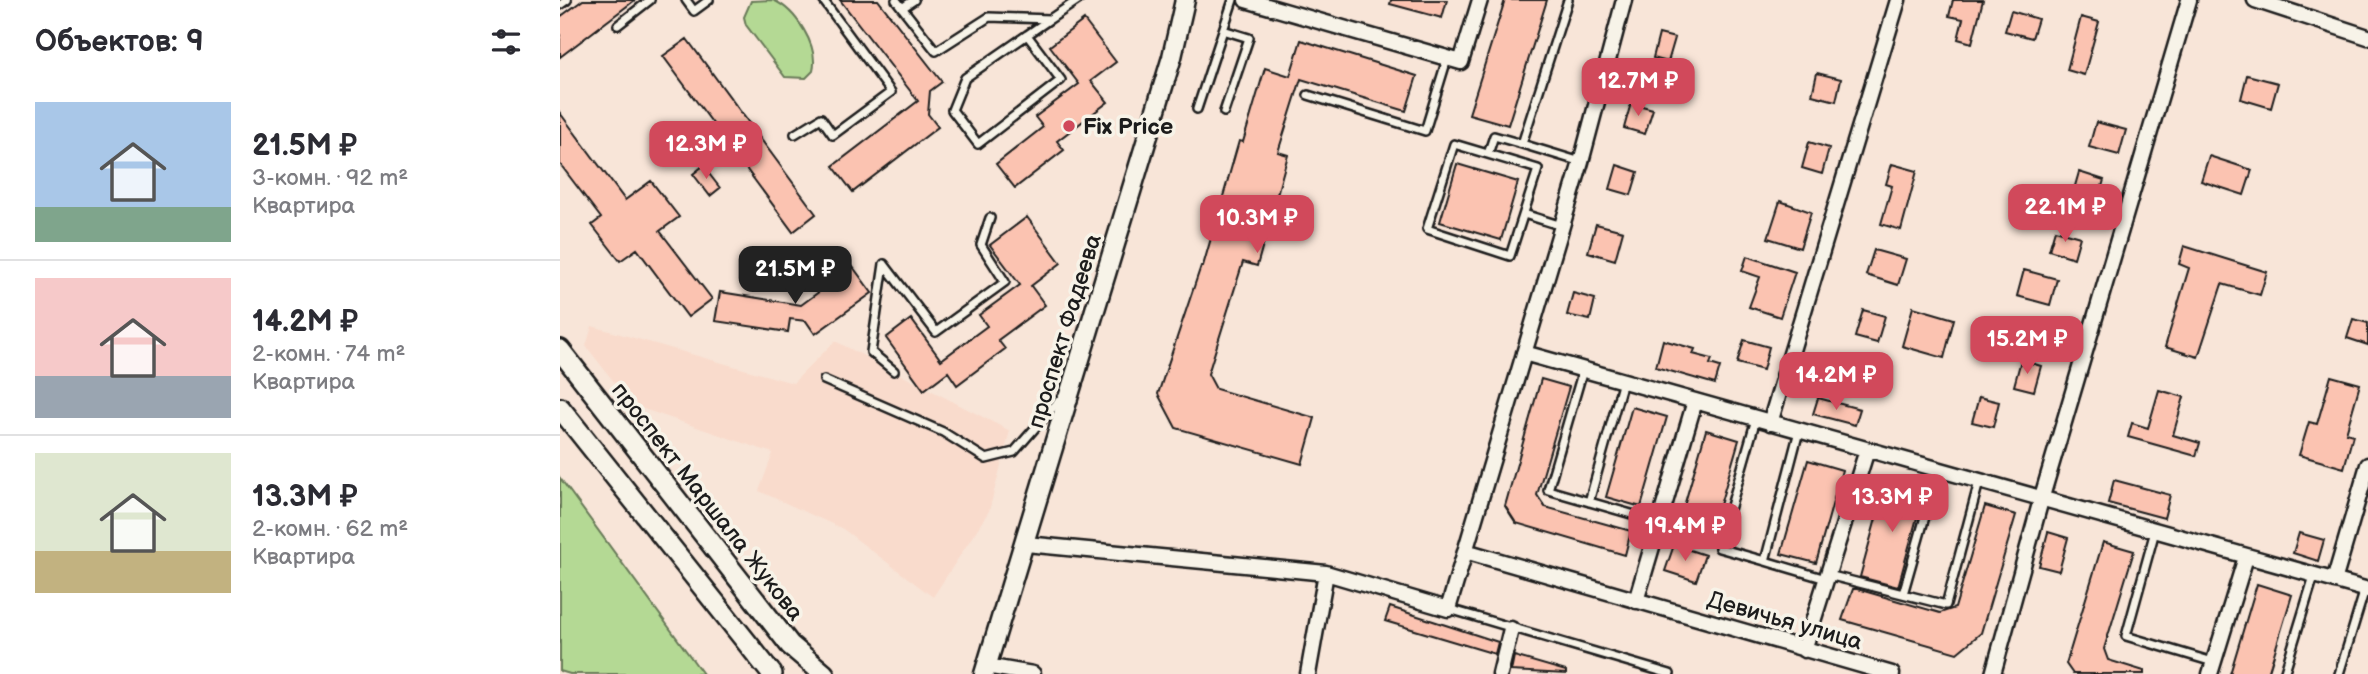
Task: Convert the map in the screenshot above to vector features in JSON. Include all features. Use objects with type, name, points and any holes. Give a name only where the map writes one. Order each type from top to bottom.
[{"type":"main road","name":"проспект Маршала Жукова","points":[[560,350],[790,645],[824,674]]},
{"type":"main road","points":[[560,408],[772,674]]},
{"type":"street","name":"проспект Фадеева","points":[[985,670],[1026,544],[1172,57],[1185,0]]},
{"type":"street","points":[[1245,0],[1461,62],[1480,0]]},
{"type":"street","points":[[1026,544],[1326,573],[1448,609],[1581,162],[1624,0]]},
{"type":"street","points":[[1763,421],[1898,0]]},
{"type":"street","points":[[1993,674],[2041,500],[2189,0]]},
{"type":"street","points":[[2255,0],[2368,37]]},
{"type":"street","points":[[1524,353],[2366,590]]},
{"type":"street","points":[[1636,601],[1695,401]]},
{"type":"street","points":[[1804,650],[1867,450]]},
{"type":"street","points":[[2334,581],[2368,465]]},
{"type":"street","name":"Девичья улица","points":[[1465,551],[1892,674]]},
{"type":"street","points":[[2211,668],[2246,557]]},
{"type":"street","points":[[1308,674],[1326,573]]},
{"type":"street","points":[[1500,674],[1511,629]]},
{"type":"street","points":[[985,670],[1033,674]]},
{"type":"lane","points":[[560,5],[567,0]]},
{"type":"lane","points":[[618,25],[650,0]]},
{"type":"lane","points":[[686,0],[694,11],[709,0]]},
{"type":"lane","points":[[795,134],[821,118],[833,135],[891,92],[823,0]]},
{"type":"lane","points":[[896,0],[936,51],[989,17],[1051,19]]},
{"type":"lane","points":[[902,8],[914,0]]},
{"type":"lane","points":[[1062,0],[1068,7]]},
{"type":"lane","points":[[1027,35],[1061,80],[978,144],[952,110],[965,78],[1027,35],[1051,19],[1078,0]]},
{"type":"lane","points":[[1198,109],[1233,0]]},
{"type":"lane","points":[[1522,144],[1568,0]]},
{"type":"lane","points":[[1223,30],[1249,38],[1224,112]]},
{"type":"lane","points":[[1308,96],[1425,131],[1447,59]]},
{"type":"lane","points":[[1488,154],[1494,136],[1581,162]]},
{"type":"lane","points":[[1454,144],[1488,154],[1538,169],[1510,256],[1427,229],[1454,144]]},
{"type":"lane","points":[[1524,214],[1562,226]]},
{"type":"lane","points":[[894,371],[871,352],[884,264],[936,332],[1006,282],[981,245],[990,218]]},
{"type":"lane","points":[[1583,370],[1548,490],[1659,522]]},
{"type":"lane","points":[[824,380],[943,432],[986,459],[1014,452],[1073,385]]},
{"type":"lane","points":[[1588,502],[1623,381]]},
{"type":"lane","points":[[1763,421],[1719,548],[1946,605],[1979,482]]},
{"type":"lane","points":[[1765,561],[1799,431]]},
{"type":"lane","points":[[1903,594],[1938,471]]},
{"type":"lane","points":[[2155,531],[2126,636],[2211,668]]},
{"type":"lane","points":[[2284,674],[2314,576]]},
{"type":"lane","points":[[2339,674],[2366,590]]},
{"type":"lane","points":[[1448,609],[1670,674]]},
{"type":"shaded area","points":[[592,326],[793,383],[835,341],[1010,431],[989,511],[933,597],[843,529],[759,491],[773,453],[632,405],[586,346]]},
{"type":"green space","points":[[773,0],[790,12],[809,40],[814,61],[813,71],[806,78],[785,77],[746,25],[744,17],[751,1]]},
{"type":"green space","points":[[560,478],[703,674],[570,674],[560,671]]},
{"type":"building","points":[[583,0],[635,0],[560,57],[560,17]]},
{"type":"building","points":[[840,0],[878,0],[942,82],[930,91],[928,114],[938,127],[853,192],[833,166],[918,101]]},
{"type":"building","points":[[1391,0],[1447,0],[1442,18],[1390,4]]},
{"type":"building","points":[[1505,0],[1547,0],[1508,125],[1469,114]]},
{"type":"building","points":[[1953,0],[1983,0],[1972,43],[1958,39],[1963,19],[1949,16]]},
{"type":"building","points":[[2011,11],[2038,19],[2032,38],[2005,31]]},
{"type":"building","points":[[2081,17],[2099,22],[2084,75],[2067,70]]},
{"type":"building","points":[[1084,20],[1116,62],[1091,81],[1108,102],[1057,141],[1064,150],[1015,188],[996,164],[1043,127],[1035,117],[1079,84],[1050,46]]},
{"type":"building","points":[[1659,34],[1675,38],[1668,62],[1653,58]]},
{"type":"building","points":[[687,39],[816,214],[793,232],[663,56]]},
{"type":"building","points":[[1301,40],[1417,76],[1406,111],[1301,79],[1278,152],[1288,155],[1257,266],[1243,262],[1208,374],[1216,389],[1315,418],[1302,464],[1176,428],[1158,394],[1203,266],[1239,141],[1243,142],[1265,68],[1290,76]]},
{"type":"building","points":[[1817,73],[1841,79],[1836,101],[1812,95]]},
{"type":"building","points":[[2247,75],[2278,83],[2271,108],[2241,99]]},
{"type":"building","points":[[1631,103],[1653,109],[1645,134],[1624,128]]},
{"type":"building","points":[[560,113],[625,200],[651,181],[679,217],[660,231],[712,299],[688,317],[637,249],[620,261],[592,225],[601,218],[560,164]]},
{"type":"building","points":[[2096,122],[2126,130],[2119,155],[2089,147]]},
{"type":"building","points":[[1809,142],[1829,148],[1822,174],[1802,168]]},
{"type":"building","points":[[2209,156],[2252,170],[2244,195],[2201,181]]},
{"type":"building","points":[[1457,164],[1518,182],[1501,240],[1440,222]]},
{"type":"building","points":[[1892,164],[1917,171],[1901,230],[1881,224],[1892,186],[1886,184]]},
{"type":"building","points":[[1617,165],[1638,172],[1631,195],[1610,189]]},
{"type":"building","points":[[703,166],[720,188],[710,196],[693,174]]},
{"type":"building","points":[[2079,172],[2104,180],[2098,200],[2073,193]]},
{"type":"building","points":[[1780,201],[1811,212],[1800,248],[1768,238]]},
{"type":"building","points":[[1027,217],[1061,263],[1031,286],[1045,305],[998,340],[1005,349],[957,385],[948,372],[924,390],[886,338],[911,319],[941,360],[987,326],[979,315],[1020,285],[990,245]]},
{"type":"building","points":[[1596,224],[1623,231],[1615,260],[1588,252]]},
{"type":"building","points":[[2055,230],[2080,237],[2074,258],[2049,250]]},
{"type":"building","points":[[2184,246],[2267,272],[2260,295],[2222,284],[2198,357],[2165,347],[2189,268],[2179,264]]},
{"type":"building","points":[[1874,250],[1906,259],[1898,285],[1866,275]]},
{"type":"building","points":[[1747,256],[1795,272],[1780,317],[1749,307],[1760,277],[1742,271]]},
{"type":"building","points":[[853,267],[872,293],[815,334],[806,321],[790,319],[788,332],[715,321],[720,292],[801,305]]},
{"type":"building","points":[[2024,270],[2057,279],[2050,305],[2017,296]]},
{"type":"building","points":[[1573,293],[1595,299],[1590,320],[1567,315]]},
{"type":"building","points":[[1913,307],[1954,319],[1944,358],[1902,346]]},
{"type":"building","points":[[1863,310],[1885,316],[1877,343],[1855,337]]},
{"type":"building","points":[[2353,319],[2368,323],[2368,345],[2347,338]]},
{"type":"building","points":[[1663,340],[1695,349],[1693,354],[1712,359],[1710,364],[1720,367],[1715,384],[1656,367]]},
{"type":"building","points":[[1744,340],[1769,347],[1763,370],[1737,363]]},
{"type":"building","points":[[2021,360],[2041,366],[2034,391],[2014,386]]},
{"type":"building","points":[[2331,376],[2360,384],[2346,433],[2353,435],[2344,468],[2299,455],[2309,422],[2317,424]]},
{"type":"building","points":[[1541,379],[1569,387],[1537,495],[1545,507],[1631,531],[1625,555],[1516,523],[1505,506]]},
{"type":"building","points":[[2159,390],[2184,397],[2173,435],[2200,443],[2196,456],[2128,437],[2132,423],[2148,428]]},
{"type":"building","points":[[1979,397],[1999,402],[1993,427],[1972,422]]},
{"type":"building","points":[[1818,398],[1860,409],[1855,425],[1813,414]]},
{"type":"building","points":[[1632,407],[1667,417],[1641,507],[1606,497]]},
{"type":"building","points":[[1706,430],[1739,440],[1713,529],[1680,520]]},
{"type":"building","points":[[1808,460],[1842,470],[1816,563],[1781,554]]},
{"type":"building","points":[[2114,480],[2170,495],[2164,518],[2108,503]]},
{"type":"building","points":[[1886,482],[1924,492],[1898,587],[1860,577]]},
{"type":"building","points":[[1985,506],[2016,515],[1981,633],[1957,653],[1842,620],[1853,589],[1940,613],[1955,608]]},
{"type":"building","points":[[2048,532],[2068,538],[2059,571],[2039,566]]},
{"type":"building","points":[[2299,533],[2324,540],[2318,561],[2293,553]]},
{"type":"building","points":[[2103,542],[2134,551],[2104,649],[2108,660],[2144,671],[2144,674],[2073,674],[2066,664]]},
{"type":"building","points":[[1674,545],[1705,555],[1696,581],[1665,571]]},
{"type":"building","points":[[2257,584],[2292,595],[2268,674],[2230,674]]},
{"type":"building","points":[[1390,607],[1498,642],[1495,654],[1385,621]]},
{"type":"building","points":[[1514,656],[1566,671],[1566,674],[1511,671]]},
{"type":"place","name":"Fix Price","points":[[1069,126]]}]
